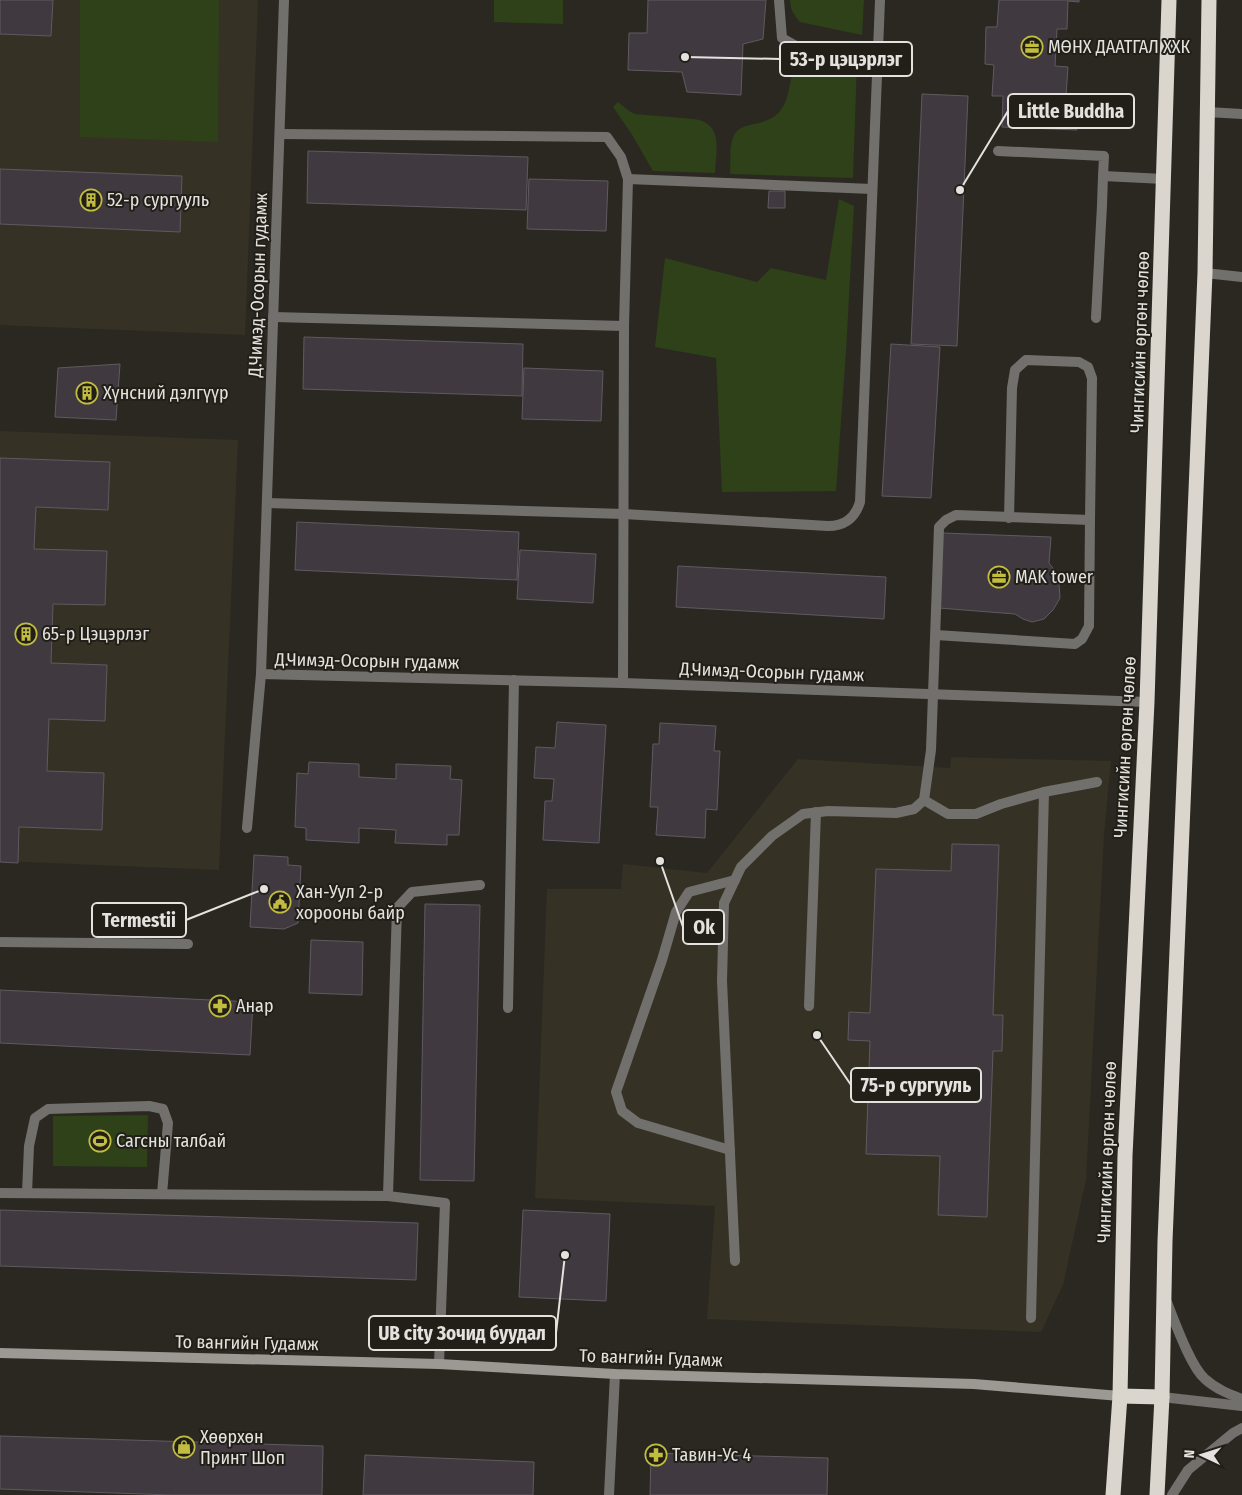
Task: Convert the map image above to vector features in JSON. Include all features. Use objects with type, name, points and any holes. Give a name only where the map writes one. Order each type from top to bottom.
[{"type":"highway","name":"Чингисийн өргөн чөлөө","points":[[1113,1495],[1120,1396],[1125,1156],[1146,702],[1169,0]]},
{"type":"highway","points":[[1157,1495],[1205,273],[1209,0]]},
{"type":"highway","points":[[1120,1396],[1162,1397]]},
{"type":"street","name":"Д.Чимэд-Осорын гудамж","points":[[284,0],[261,674],[623,683],[1146,702]]},
{"type":"street","points":[[778,0],[782,38],[798,47],[878,46]]},
{"type":"street","points":[[267,503],[624,514],[834,526],[846,522],[855,514],[860,502],[880,0]]},
{"type":"street","points":[[1208,112],[1242,114]]},
{"type":"street","points":[[280,134],[607,137],[621,157],[628,179],[624,326],[623,683]]},
{"type":"street","points":[[998,151],[1104,156],[1096,318]]},
{"type":"street","points":[[1103,176],[1164,179]]},
{"type":"street","points":[[628,179],[872,189]]},
{"type":"street","points":[[1205,273],[1242,278]]},
{"type":"street","points":[[273,317],[624,326]]},
{"type":"street","points":[[936,635],[1074,644],[1082,639],[1089,626],[1092,378],[1088,367],[1079,362],[1026,360],[1015,370],[1012,388],[1009,518]]},
{"type":"street","points":[[735,1261],[722,981],[724,903],[741,867],[772,836],[803,814],[828,811],[896,813],[914,809],[924,800],[931,750],[939,527],[946,520],[956,515],[1090,520]]},
{"type":"street","points":[[247,828],[261,674]]},
{"type":"street","points":[[508,1008],[514,680]]},
{"type":"street","points":[[924,800],[948,814],[976,814],[1001,804],[1044,792],[1097,782]]},
{"type":"street","points":[[1031,1318],[1044,792]]},
{"type":"street","points":[[809,1006],[816,812]]},
{"type":"street","points":[[730,1150],[638,1123],[622,1111],[616,1092],[662,960],[676,912],[689,892],[735,880]]},
{"type":"street","points":[[388,1196],[397,908],[412,892],[480,885]]},
{"type":"street","points":[[0,942],[188,944]]},
{"type":"street","points":[[27,1193],[30,1146],[35,1118],[48,1109],[149,1106],[163,1109],[168,1122],[162,1194]]},
{"type":"street","points":[[0,1193],[388,1196],[445,1204],[439,1364]]},
{"type":"street","points":[[1164,1295],[1192,1361],[1203,1378],[1223,1392],[1242,1399]]},
{"type":"street","name":"То вангийн Гудамж","points":[[0,1353],[439,1364],[615,1374],[974,1384],[1120,1396]]},
{"type":"street","points":[[609,1495],[615,1374]]},
{"type":"street","points":[[1162,1397],[1242,1406]]},
{"type":"street","points":[[1172,1495],[1188,1470],[1233,1433],[1242,1428]]},
{"type":"shaded area","points":[[0,0],[258,0],[245,335],[0,325]]},
{"type":"shaded area","points":[[0,431],[238,440],[219,870],[0,861]]},
{"type":"shaded area","points":[[951,757],[1111,761],[1104,834],[1086,1180],[1063,1285],[1041,1332],[707,1319],[715,1206],[535,1198],[547,889],[621,889],[623,864],[707,873],[798,759],[950,768]]},
{"type":"green space","points":[[80,0],[219,0],[218,142],[80,137]]},
{"type":"green space","points":[[494,0],[563,0],[563,24],[494,22]]},
{"type":"green space","points":[[790,0],[864,0],[862,35],[800,22],[793,12]]},
{"type":"green space","points":[[815,53],[831,54],[857,60],[853,178],[730,174],[733,136],[745,126],[763,122],[780,111],[785,103],[794,69],[798,62],[805,56]]},
{"type":"green space","points":[[618,102],[635,114],[694,119],[710,126],[714,132],[717,148],[715,173],[653,171],[613,107]]},
{"type":"green space","points":[[839,199],[854,206],[836,491],[722,492],[716,358],[655,347],[665,258],[757,282],[771,268],[826,280]]},
{"type":"green space","name":"Сагсны талбай","points":[[148,1115],[147,1167],[53,1166],[53,1116]]},
{"type":"building","points":[[0,0],[53,0],[51,36],[0,34]]},
{"type":"building","points":[[648,0],[766,0],[763,39],[743,44],[741,95],[687,92],[682,72],[628,70],[629,33],[647,33]]},
{"type":"building","points":[[999,0],[1079,0],[1079,2],[1068,1],[1067,29],[1057,29],[1055,66],[1068,67],[1066,96],[1079,97],[1077,130],[1002,127],[1003,96],[992,96],[994,65],[985,64],[986,27],[997,27]]},
{"type":"building","points":[[922,94],[968,96],[957,346],[911,344]]},
{"type":"building","points":[[308,151],[528,157],[526,210],[307,203]]},
{"type":"building","name":"52-р сургууль","points":[[0,169],[182,176],[180,232],[0,224]]},
{"type":"building","points":[[529,179],[608,181],[606,231],[527,229]]},
{"type":"building","points":[[769,191],[785,191],[785,208],[768,208]]},
{"type":"building","points":[[304,337],[523,344],[522,396],[303,389]]},
{"type":"building","points":[[891,344],[940,347],[931,498],[882,496]]},
{"type":"building","name":"Хүнсний дэлгүүр","points":[[120,364],[116,420],[55,417],[58,368]]},
{"type":"building","points":[[524,368],[603,371],[601,421],[522,419]]},
{"type":"building","name":"65-р Цэцэрлэг","points":[[0,458],[110,462],[108,510],[36,507],[34,549],[107,551],[105,605],[53,604],[51,663],[107,665],[105,721],[49,719],[47,771],[104,773],[102,830],[19,827],[18,863],[0,862]]},
{"type":"building","points":[[297,522],[519,532],[517,580],[295,570]]},
{"type":"building","name":"MAK tower","points":[[943,533],[1051,537],[1049,563],[1055,571],[1059,583],[1060,598],[1053,610],[1044,619],[1032,622],[1015,614],[939,608]]},
{"type":"building","points":[[520,550],[596,554],[593,603],[517,599]]},
{"type":"building","points":[[678,566],[886,577],[884,619],[676,607]]},
{"type":"building","points":[[557,722],[606,725],[599,843],[543,840],[545,801],[552,801],[554,779],[534,778],[536,747],[555,748]]},
{"type":"building","points":[[660,723],[716,726],[714,751],[720,751],[717,810],[706,809],[705,838],[656,835],[658,807],[650,807],[653,744],[659,744]]},
{"type":"building","points":[[309,762],[359,764],[359,777],[396,779],[396,764],[451,766],[450,779],[462,780],[459,835],[447,835],[447,845],[395,843],[396,830],[359,828],[359,843],[306,840],[306,828],[295,827],[297,773],[308,774]]},
{"type":"building","points":[[952,844],[999,845],[993,1015],[1003,1015],[1002,1051],[993,1051],[987,1217],[938,1215],[940,1156],[866,1154],[870,1041],[848,1040],[849,1012],[870,1013],[876,869],[951,871]]},
{"type":"building","points":[[254,855],[288,857],[288,865],[301,866],[298,923],[284,929],[250,927]]},
{"type":"building","points":[[425,904],[480,905],[474,1181],[420,1180]]},
{"type":"building","points":[[311,940],[363,942],[362,995],[309,993]]},
{"type":"building","points":[[0,990],[253,1002],[250,1055],[0,1043]]},
{"type":"building","points":[[0,1210],[418,1223],[416,1280],[0,1266]]},
{"type":"building","points":[[523,1210],[610,1214],[606,1301],[519,1297]]},
{"type":"building","points":[[0,1436],[323,1446],[322,1495],[172,1495],[0,1489]]},
{"type":"building","points":[[651,1453],[828,1458],[827,1495],[650,1495]]},
{"type":"building","points":[[365,1455],[534,1462],[533,1495],[363,1495]]},
{"type":"place","name":"МӨНХ ДААТГАЛ ХХК","points":[[1032,47]]},
{"type":"place","name":"53-р цэцэрлэг","points":[[685,57]]},
{"type":"place","name":"Little Buddha","points":[[960,190]]},
{"type":"place","name":"52-р сургууль","points":[[91,200]]},
{"type":"place","name":"Хүнсний дэлгүүр","points":[[87,393]]},
{"type":"place","name":"MAK tower","points":[[999,577]]},
{"type":"place","name":"65-р Цэцэрлэг","points":[[26,634]]},
{"type":"place","name":"Ok","points":[[660,861]]},
{"type":"place","name":"Termestii","points":[[264,889]]},
{"type":"place","name":"Хан-Уул 2-р хорооны байр","points":[[280,902]]},
{"type":"place","name":"Анар","points":[[220,1006]]},
{"type":"place","name":"75-р сургууль","points":[[817,1035]]},
{"type":"place","name":"Сагсны талбай","points":[[100,1141]]},
{"type":"place","name":"UB city Зочид буудал","points":[[565,1255]]},
{"type":"place","name":"Хөөрхөн Принт Шоп","points":[[184,1447]]},
{"type":"place","name":"Тавин-Ус 4","points":[[656,1455]]}]
